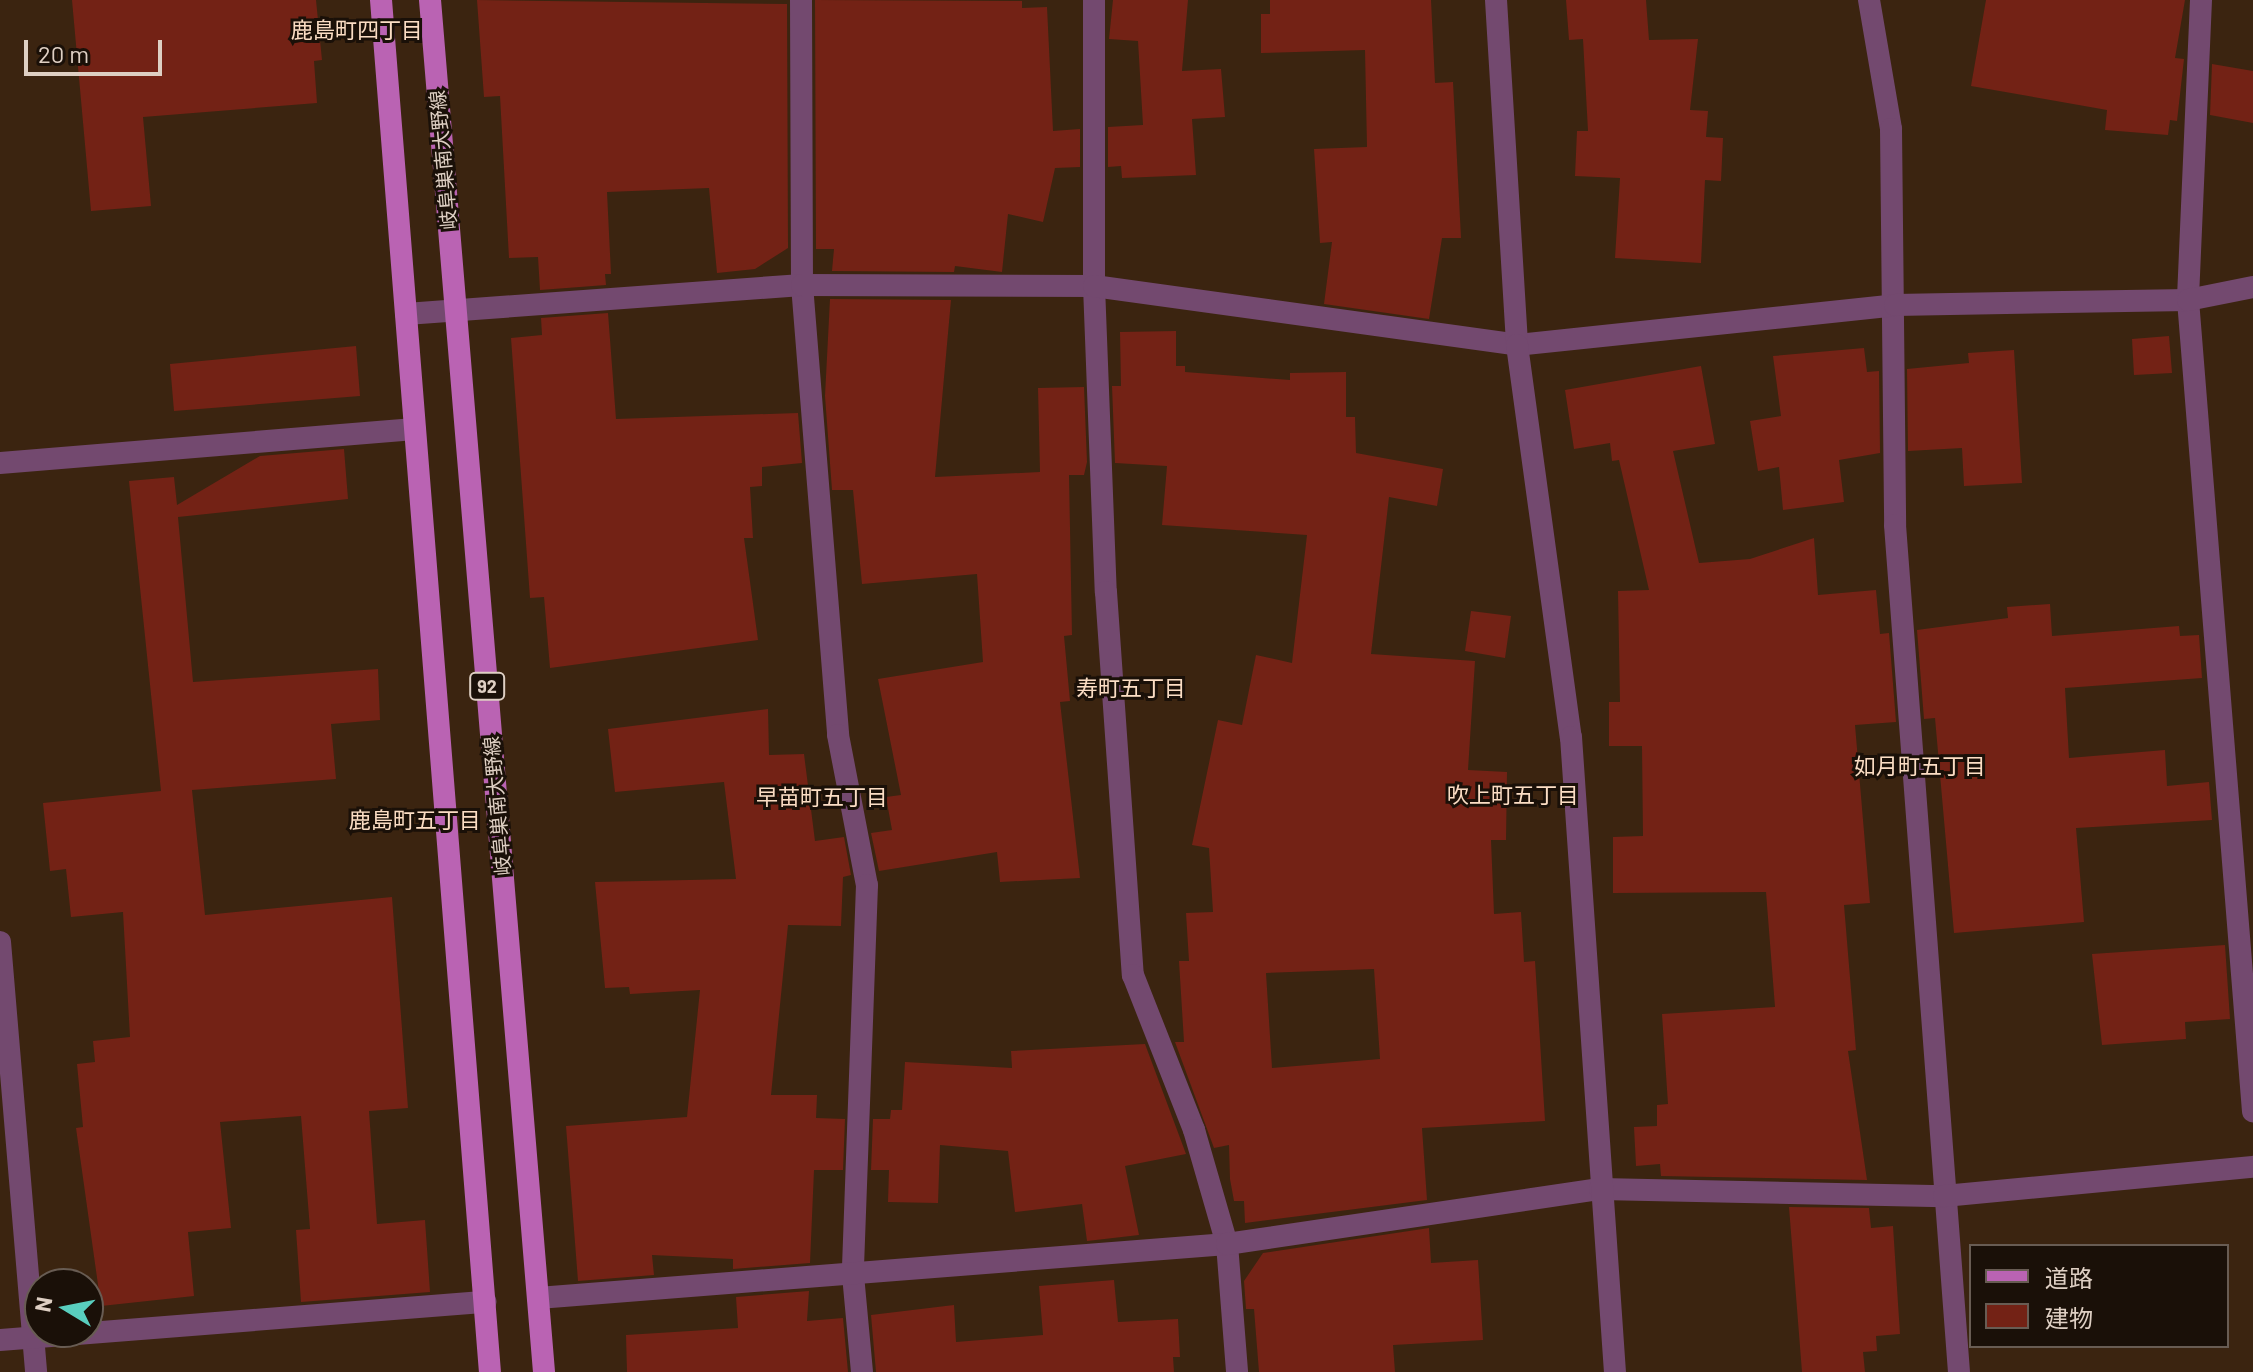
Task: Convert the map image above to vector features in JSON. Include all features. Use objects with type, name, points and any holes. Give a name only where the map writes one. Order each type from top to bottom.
[{"type":"main road","points":[[381,0],[490,1372]]},
{"type":"main road","name":"岐阜巣南大野線","points":[[430,0],[544,1372]]},
{"type":"street","points":[[801,0],[802,285],[838,735],[867,885],[853,1275],[862,1372]]},
{"type":"street","points":[[1094,0],[1094,286],[1115,790],[1133,975],[1194,1130],[1227,1244],[1237,1372]]},
{"type":"street","points":[[1496,0],[1517,345],[1571,737],[1615,1372]]},
{"type":"street","points":[[1869,0],[1891,129],[1895,525],[1959,1372]]},
{"type":"street","points":[[2201,0],[2188,300],[2253,1111]]},
{"type":"street","points":[[406,314],[802,285],[1094,286],[1517,345],[1895,305],[2188,300],[2253,287]]},
{"type":"street","points":[[0,463],[415,429]]},
{"type":"street","points":[[0,942],[27,1268]]},
{"type":"street","points":[[538,1298],[1227,1244],[1600,1189],[1944,1196],[2253,1167]]},
{"type":"street","points":[[104,1332],[486,1302]]},
{"type":"street","points":[[0,1340],[24,1338]]},
{"type":"street","points":[[34,1348],[36,1372]]},
{"type":"building","points":[[72,0],[316,0],[322,60],[314,61],[317,103],[143,117],[151,206],[91,211]]},
{"type":"building","points":[[477,0],[787,4],[788,248],[755,269],[717,273],[709,188],[607,192],[611,274],[605,274],[606,285],[540,290],[538,257],[509,258],[500,96],[484,97]]},
{"type":"building","points":[[815,0],[1022,1],[1022,8],[1047,7],[1053,131],[1080,129],[1080,167],[1055,168],[1043,222],[1008,214],[1002,272],[955,266],[954,272],[832,271],[834,249],[816,249]]},
{"type":"building","points":[[1113,0],[1188,0],[1182,71],[1221,69],[1225,117],[1192,119],[1196,175],[1122,178],[1121,166],[1108,167],[1108,127],[1143,125],[1138,41],[1109,39]]},
{"type":"building","points":[[1270,0],[1431,0],[1435,83],[1453,82],[1461,238],[1442,238],[1429,319],[1324,304],[1332,242],[1320,243],[1314,149],[1367,147],[1365,50],[1261,53],[1261,14],[1270,14]]},
{"type":"building","points":[[1566,0],[1646,0],[1649,40],[1698,39],[1690,110],[1708,111],[1706,137],[1723,138],[1721,181],[1705,180],[1701,263],[1615,258],[1620,178],[1575,176],[1577,131],[1588,131],[1583,39],[1569,40]]},
{"type":"building","points":[[1986,0],[2185,0],[2175,58],[2184,59],[2177,121],[2170,120],[2168,135],[2105,130],[2107,110],[1971,86]]},
{"type":"building","points":[[2212,64],[2253,71],[2253,123],[2210,115]]},
{"type":"building","points":[[830,299],[951,300],[935,477],[1040,472],[1038,388],[1084,387],[1087,462],[1084,475],[1069,475],[1072,635],[1064,636],[1070,701],[1060,702],[1080,878],[1000,882],[997,852],[879,871],[871,833],[892,830],[886,797],[901,795],[878,679],[983,662],[977,574],[862,584],[853,490],[832,490],[825,396]]},
{"type":"building","points":[[608,313],[616,419],[798,413],[802,463],[762,467],[762,486],[750,487],[753,538],[744,538],[758,640],[550,668],[544,597],[530,598],[511,338],[542,335],[541,318]]},
{"type":"building","points":[[1176,331],[1176,366],[1185,366],[1185,372],[1290,380],[1290,373],[1346,372],[1346,417],[1355,417],[1356,453],[1443,469],[1437,506],[1389,497],[1371,654],[1475,661],[1468,770],[1507,772],[1506,840],[1491,840],[1494,914],[1521,912],[1524,962],[1535,961],[1545,1121],[1422,1128],[1427,1200],[1245,1223],[1244,1201],[1234,1201],[1229,1145],[1214,1148],[1175,1042],[1184,1042],[1179,961],[1189,961],[1186,913],[1213,912],[1209,848],[1192,845],[1218,720],[1242,725],[1256,655],[1292,663],[1307,535],[1162,525],[1167,466],[1115,463],[1112,386],[1121,386],[1120,332]],"holes":[[[1374,969],[1380,1059],[1272,1068],[1266,973]]]},
{"type":"building","points":[[2169,336],[2172,373],[2134,375],[2132,339]]},
{"type":"building","points":[[356,346],[360,396],[174,411],[170,364]]},
{"type":"building","points":[[1864,348],[1867,372],[1879,371],[1880,453],[1839,460],[1844,502],[1783,510],[1779,467],[1758,471],[1750,421],[1781,416],[1773,356]]},
{"type":"building","points":[[2014,350],[2022,483],[1964,486],[1962,448],[1908,451],[1907,369],[1969,363],[1968,353]]},
{"type":"building","points":[[1701,366],[1715,444],[1673,451],[1699,563],[1750,559],[1814,538],[1818,595],[1876,590],[1880,634],[1889,633],[1896,722],[1855,725],[1870,903],[1844,905],[1856,1050],[1848,1051],[1867,1180],[1661,1176],[1660,1164],[1636,1166],[1634,1127],[1657,1126],[1657,1105],[1668,1104],[1662,1014],[1775,1007],[1766,892],[1613,893],[1613,837],[1643,836],[1642,746],[1609,746],[1609,702],[1620,702],[1618,591],[1649,590],[1619,460],[1612,461],[1610,443],[1574,449],[1565,390]]},
{"type":"building","points":[[344,449],[348,499],[178,517],[193,682],[378,669],[380,720],[331,724],[336,779],[192,790],[205,915],[392,897],[408,1108],[369,1111],[377,1224],[425,1220],[430,1292],[301,1302],[296,1230],[310,1229],[301,1116],[220,1122],[231,1228],[188,1232],[194,1296],[104,1306],[104,1268],[96,1268],[76,1128],[83,1127],[77,1064],[95,1062],[93,1041],[130,1037],[123,912],[71,917],[66,869],[50,871],[43,803],[161,791],[129,481],[174,477],[177,505],[260,456]]},
{"type":"building","points":[[2050,604],[2052,636],[2179,626],[2180,636],[2199,635],[2202,678],[2065,688],[2069,758],[2165,750],[2167,786],[2209,782],[2212,820],[2076,828],[2084,922],[1954,933],[1935,718],[1924,719],[1917,630],[2008,618],[2007,607]]},
{"type":"building","points":[[1471,611],[1511,616],[1505,658],[1465,651]]},
{"type":"building","points":[[768,709],[769,755],[804,754],[815,841],[844,837],[851,875],[843,877],[841,926],[788,925],[771,1095],[817,1095],[816,1118],[845,1119],[843,1170],[814,1170],[810,1263],[733,1269],[733,1259],[652,1255],[654,1275],[578,1281],[566,1126],[687,1117],[700,990],[630,994],[629,987],[605,988],[595,882],[736,879],[724,782],[615,792],[608,729]]},
{"type":"building","points":[[2225,945],[2230,1019],[2185,1022],[2186,1039],[2102,1045],[2092,954]]},
{"type":"building","points":[[1145,1044],[1186,1154],[1125,1166],[1139,1235],[1087,1241],[1082,1204],[1015,1212],[1008,1151],[940,1145],[938,1203],[888,1202],[889,1170],[871,1170],[873,1119],[890,1119],[891,1110],[902,1110],[905,1062],[1012,1068],[1011,1051]]},
{"type":"building","points":[[1789,1207],[1869,1208],[1871,1228],[1893,1226],[1900,1334],[1876,1336],[1877,1351],[1863,1352],[1865,1372],[1802,1372]]},
{"type":"building","points":[[1429,1228],[1431,1263],[1478,1260],[1483,1340],[1393,1345],[1395,1372],[1259,1372],[1254,1309],[1246,1309],[1244,1281],[1263,1253]]},
{"type":"building","points":[[1114,1280],[1118,1322],[1178,1319],[1180,1357],[1173,1357],[1174,1372],[876,1372],[871,1315],[954,1305],[956,1342],[1043,1335],[1039,1286]]},
{"type":"building","points":[[809,1291],[807,1321],[843,1318],[848,1372],[627,1372],[626,1335],[738,1328],[736,1297]]},
{"type":"district","name":"鹿島町四丁目","points":[[357,30]]},
{"type":"district","name":"寿町五丁目","points":[[1131,688]]},
{"type":"district","name":"如月町五丁目","points":[[1920,766]]},
{"type":"district","name":"吹上町五丁目","points":[[1513,795]]},
{"type":"district","name":"早苗町五丁目","points":[[822,797]]},
{"type":"district","name":"鹿島町五丁目","points":[[415,820]]}]
